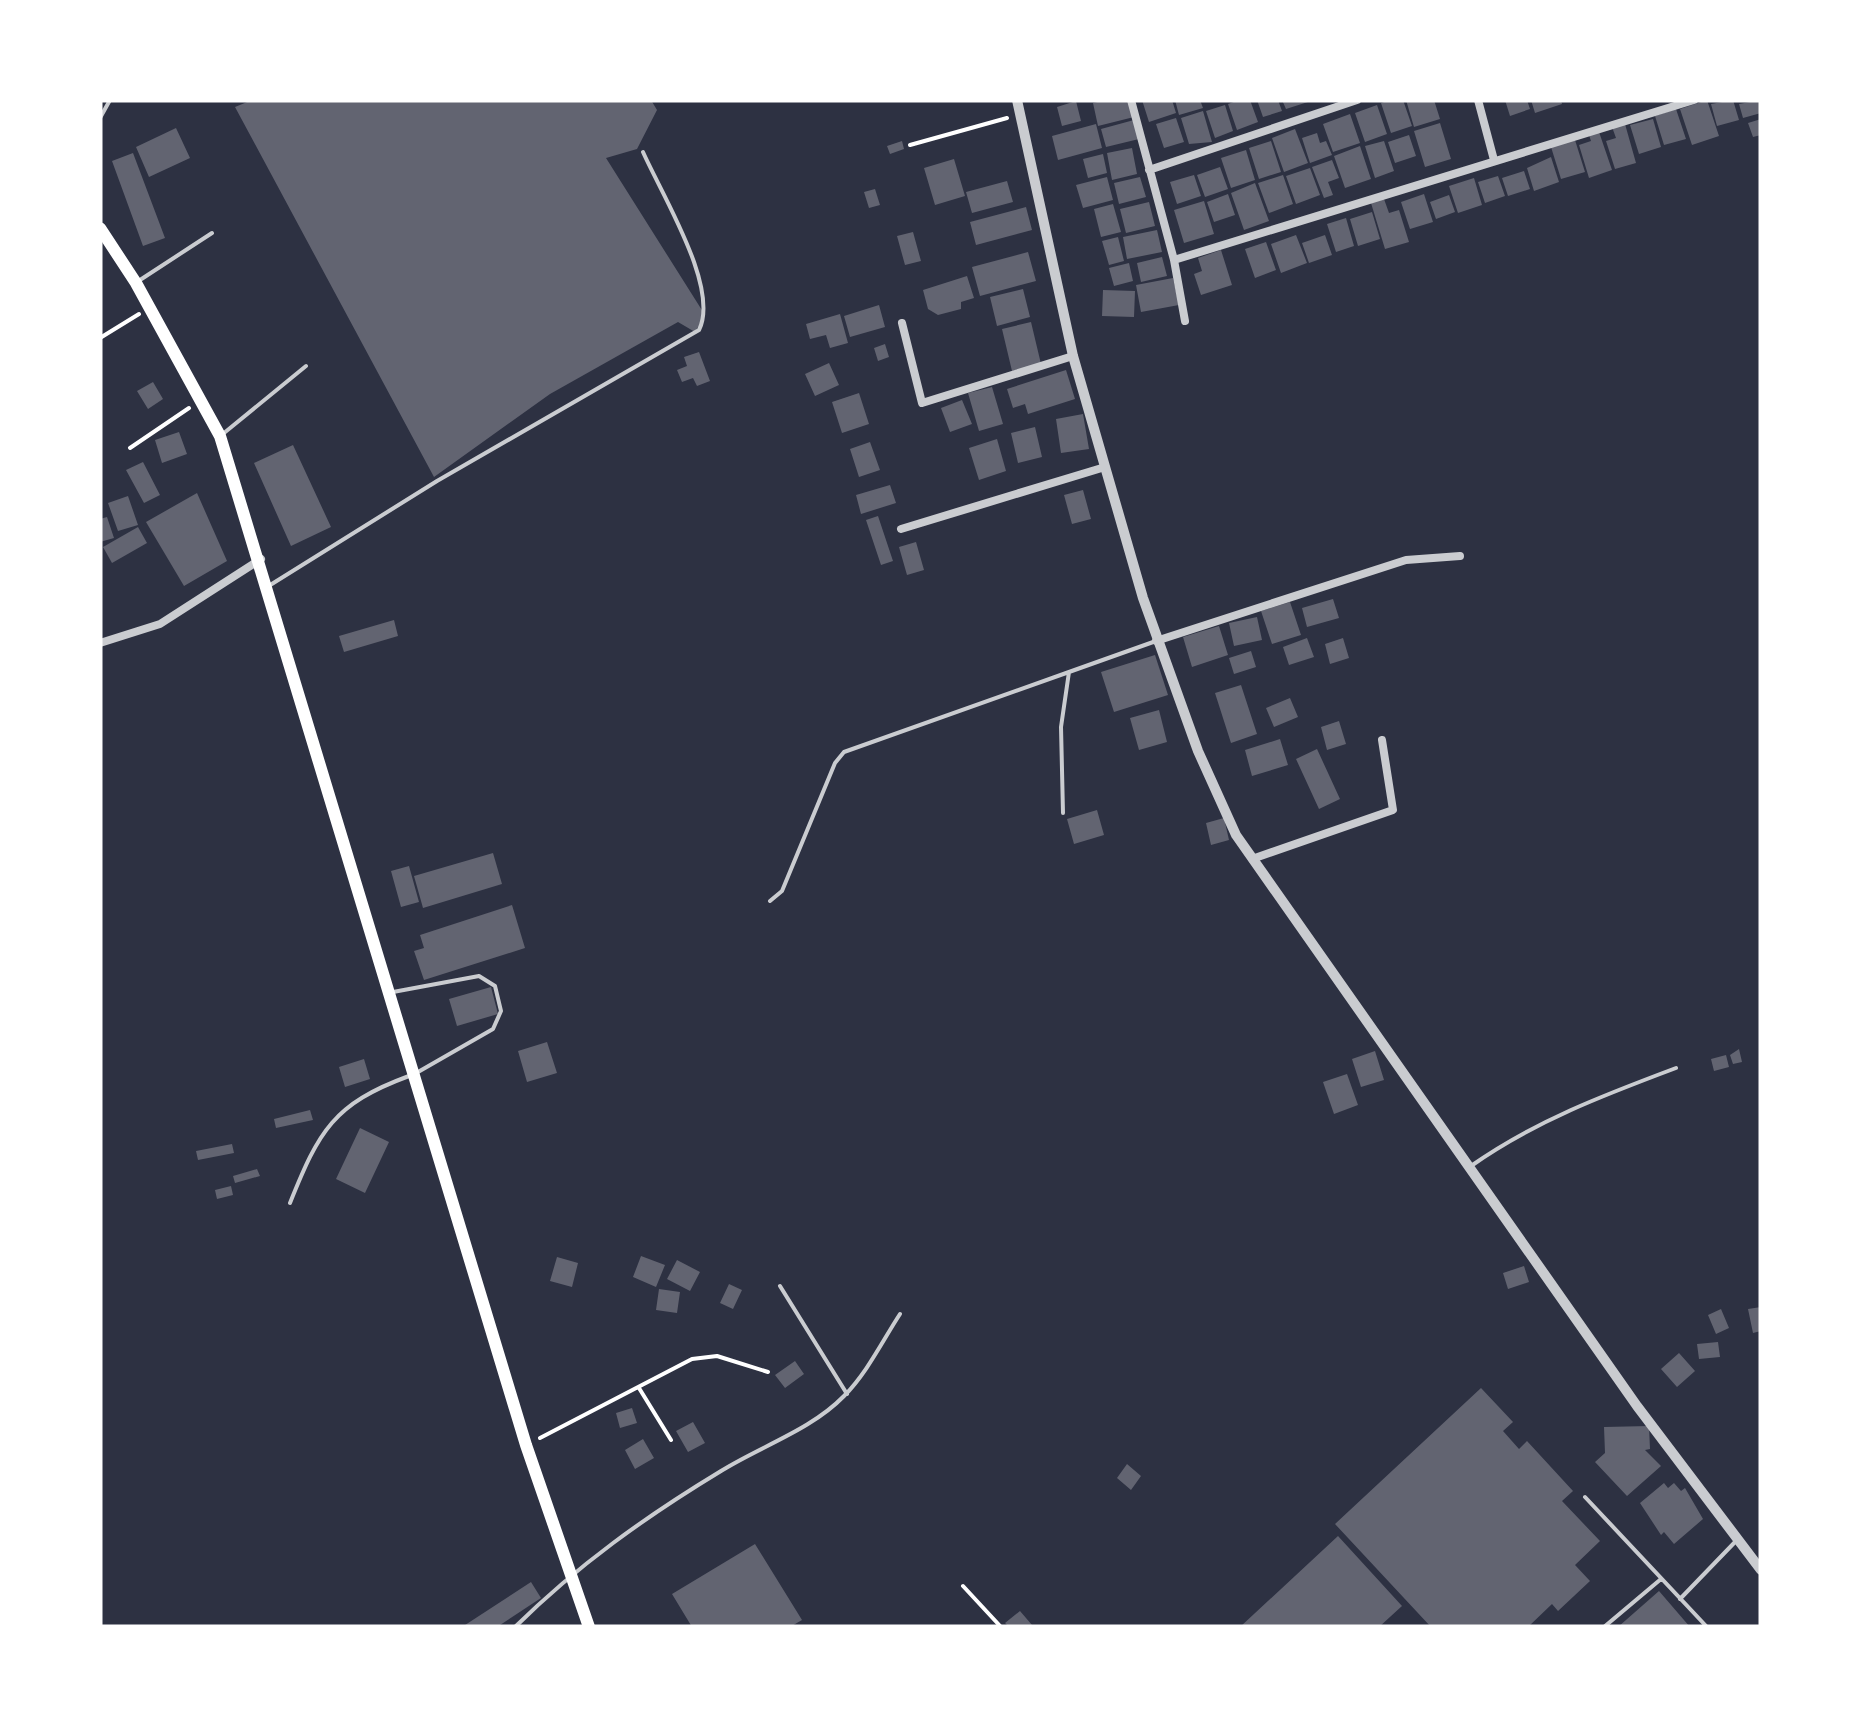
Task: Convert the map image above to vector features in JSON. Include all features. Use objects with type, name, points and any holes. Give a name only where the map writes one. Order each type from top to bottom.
[{"type":"main road","points":[[100,228],[136,283],[220,436],[261,559],[526,1445],[589,1627]]},
{"type":"street","points":[[1016,100],[1073,356],[1156,641],[1198,751],[1252,859],[1637,1406],[1761,1570]]},
{"type":"street","points":[[1130,100],[1174,260],[1185,322]]},
{"type":"street","points":[[1149,170],[1357,100]]},
{"type":"street","points":[[1478,100],[1494,160]]},
{"type":"street","points":[[1174,260],[1694,100]]},
{"type":"street","points":[[902,323],[917,397],[922,403],[1073,356]]},
{"type":"street","points":[[901,529],[1105,466]]},
{"type":"street","points":[[1156,641],[1406,560],[1460,556]]},
{"type":"street","points":[[100,643],[160,624],[261,559]]},
{"type":"street","points":[[1252,859],[1393,810],[1382,740]]},
{"type":"lane","points":[[100,118],[110,100]]},
{"type":"lane","points":[[267,587],[436,481],[699,330],[707,311],[700,278],[642,152]]},
{"type":"lane","points":[[136,283],[212,232]]},
{"type":"lane","points":[[220,436],[306,366]]},
{"type":"lane","points":[[770,901],[788,879],[835,763],[844,752],[1156,641]]},
{"type":"lane","points":[[1063,814],[1061,727],[1069,672]]},
{"type":"lane","points":[[290,1203],[314,1143],[339,1114],[380,1087],[413,1075],[493,1029],[502,1011],[495,986],[478,976],[388,993]]},
{"type":"lane","points":[[1471,1166],[1512,1137],[1580,1104],[1676,1068]]},
{"type":"lane","points":[[780,1286],[846,1394]]},
{"type":"lane","points":[[515,1627],[572,1571],[621,1534],[724,1468],[824,1414],[846,1394],[900,1314]]},
{"type":"lane","points":[[1585,1497],[1707,1627]]},
{"type":"lane","points":[[1680,1599],[1738,1538]]},
{"type":"lane","points":[[1604,1627],[1662,1578]]},
{"type":"path","points":[[910,144],[1020,114]]},
{"type":"path","points":[[100,338],[150,308]]},
{"type":"path","points":[[130,448],[201,400]]},
{"type":"path","points":[[526,1445],[692,1358],[708,1355],[768,1372]]},
{"type":"path","points":[[639,1388],[671,1440]]},
{"type":"path","points":[[963,1586],[1002,1627]]},
{"type":"building","points":[[252,100],[651,100],[657,110],[637,149],[606,158],[705,315],[695,332],[678,322],[550,394],[434,477],[235,107]]},
{"type":"building","points":[[1129,100],[1134,117],[1098,126],[1093,103]]},
{"type":"building","points":[[1142,100],[1172,100],[1176,113],[1149,122]]},
{"type":"building","points":[[1175,100],[1200,100],[1203,108],[1179,115]]},
{"type":"building","points":[[1250,100],[1258,122],[1237,130],[1228,104]]},
{"type":"building","points":[[1257,100],[1278,100],[1282,111],[1263,117]]},
{"type":"building","points":[[1282,100],[1311,100],[1311,101],[1286,109]]},
{"type":"building","points":[[1403,100],[1412,126],[1391,133],[1381,103]]},
{"type":"building","points":[[1406,100],[1434,100],[1440,119],[1414,127]]},
{"type":"building","points":[[1505,100],[1527,100],[1530,109],[1510,116]]},
{"type":"building","points":[[1531,100],[1561,100],[1562,104],[1535,113]]},
{"type":"building","points":[[1707,100],[1719,136],[1692,145],[1680,109]]},
{"type":"building","points":[[1733,100],[1739,120],[1717,126],[1711,104]]},
{"type":"building","points":[[1761,100],[1761,113],[1743,118],[1739,104]]},
{"type":"building","points":[[1076,101],[1081,121],[1062,126],[1057,107]]},
{"type":"building","points":[[1225,105],[1233,131],[1215,138],[1206,111]]},
{"type":"building","points":[[1377,105],[1387,134],[1365,142],[1355,113]]},
{"type":"building","points":[[1676,109],[1686,139],[1664,145],[1655,116]]},
{"type":"building","points":[[1203,111],[1212,142],[1189,144],[1181,118]]},
{"type":"building","points":[[1350,114],[1360,143],[1333,152],[1323,124]]},
{"type":"building","points":[[1176,118],[1184,142],[1164,148],[1156,124]]},
{"type":"building","points":[[1653,119],[1661,147],[1639,154],[1630,125]]},
{"type":"building","points":[[1761,119],[1761,135],[1753,137],[1748,123]]},
{"type":"building","points":[[1134,120],[1139,139],[1106,147],[1101,129]]},
{"type":"building","points":[[1440,123],[1451,159],[1425,167],[1414,131]]},
{"type":"building","points":[[1096,124],[1102,148],[1058,160],[1052,136]]},
{"type":"building","points":[[1625,124],[1636,163],[1615,169],[1606,141],[1616,138],[1612,127]]},
{"type":"building","points":[[176,128],[190,158],[149,177],[136,147]]},
{"type":"building","points":[[1295,129],[1308,163],[1284,172],[1272,138]]},
{"type":"building","points":[[1598,129],[1612,170],[1589,178],[1579,145],[1591,141],[1588,132]]},
{"type":"building","points":[[1317,133],[1320,143],[1326,141],[1332,155],[1310,163],[1302,138]]},
{"type":"building","points":[[1409,135],[1416,156],[1395,163],[1388,142]]},
{"type":"building","points":[[1575,140],[1585,172],[1561,179],[1551,147]]},
{"type":"building","points":[[902,141],[904,149],[890,154],[887,146]]},
{"type":"building","points":[[1271,141],[1281,172],[1259,179],[1249,148]]},
{"type":"building","points":[[1384,141],[1394,171],[1375,178],[1365,146]]},
{"type":"building","points":[[1360,146],[1371,179],[1345,188],[1334,156]]},
{"type":"building","points":[[1132,148],[1137,174],[1112,180],[1107,153]]},
{"type":"building","points":[[1246,150],[1255,180],[1231,188],[1221,158]]},
{"type":"building","points":[[133,153],[165,238],[143,246],[112,161]]},
{"type":"building","points":[[1103,154],[1107,173],[1088,178],[1083,159]]},
{"type":"building","points":[[1551,157],[1559,182],[1534,191],[1527,168]]},
{"type":"building","points":[[954,159],[965,196],[935,205],[924,168]]},
{"type":"building","points":[[1332,160],[1339,178],[1328,182],[1333,195],[1324,198],[1312,167]]},
{"type":"building","points":[[1220,167],[1228,189],[1205,197],[1197,175]]},
{"type":"building","points":[[1310,168],[1320,195],[1296,204],[1286,176]]},
{"type":"building","points":[[1524,171],[1530,189],[1508,196],[1502,178]]},
{"type":"building","points":[[1194,175],[1201,196],[1177,204],[1170,182]]},
{"type":"building","points":[[1283,175],[1293,204],[1269,213],[1258,183]]},
{"type":"building","points":[[1498,176],[1505,196],[1485,203],[1478,182]]},
{"type":"building","points":[[1107,177],[1113,200],[1083,208],[1076,185]]},
{"type":"building","points":[[1140,177],[1146,197],[1119,204],[1114,183]]},
{"type":"building","points":[[1474,178],[1482,205],[1458,213],[1449,186]]},
{"type":"building","points":[[1007,181],[1013,202],[972,213],[966,192]]},
{"type":"building","points":[[1255,183],[1269,221],[1244,230],[1231,193]]},
{"type":"building","points":[[875,189],[880,205],[869,208],[864,192]]},
{"type":"building","points":[[1228,194],[1235,215],[1214,222],[1207,202]]},
{"type":"building","points":[[1424,194],[1433,222],[1410,229],[1401,202]]},
{"type":"building","points":[[1449,195],[1455,212],[1436,219],[1430,202]]},
{"type":"building","points":[[1384,199],[1389,213],[1399,210],[1409,242],[1385,249],[1371,203]]},
{"type":"building","points":[[1204,201],[1214,234],[1184,243],[1174,210]]},
{"type":"building","points":[[1149,202],[1155,226],[1126,233],[1120,209]]},
{"type":"building","points":[[1113,204],[1121,232],[1101,237],[1094,209]]},
{"type":"building","points":[[1026,207],[1032,230],[976,245],[970,222]]},
{"type":"building","points":[[1372,212],[1380,239],[1358,246],[1350,219]]},
{"type":"building","points":[[1346,218],[1354,246],[1336,252],[1327,224]]},
{"type":"building","points":[[1157,230],[1162,252],[1127,259],[1123,237]]},
{"type":"building","points":[[913,232],[921,261],[905,265],[897,236]]},
{"type":"building","points":[[1296,235],[1307,263],[1281,273],[1271,244]]},
{"type":"building","points":[[1325,235],[1332,255],[1309,263],[1302,243]]},
{"type":"building","points":[[1118,237],[1124,261],[1109,265],[1102,241]]},
{"type":"building","points":[[1266,242],[1276,270],[1255,278],[1245,249]]},
{"type":"building","points":[[1221,250],[1232,285],[1201,295],[1194,274],[1202,271],[1198,258]]},
{"type":"building","points":[[1028,252],[1036,281],[980,296],[972,267]]},
{"type":"building","points":[[1162,257],[1167,276],[1141,282],[1137,263]]},
{"type":"building","points":[[1129,263],[1133,281],[1114,286],[1109,268]]},
{"type":"building","points":[[967,276],[974,298],[961,302],[961,309],[938,315],[928,309],[923,290]]},
{"type":"building","points":[[1173,278],[1179,305],[1141,312],[1136,285]]},
{"type":"building","points":[[1023,289],[1030,317],[997,326],[990,297]]},
{"type":"building","points":[[1103,290],[1135,291],[1134,317],[1102,316]]},
{"type":"building","points":[[879,305],[885,327],[850,337],[844,316]]},
{"type":"building","points":[[840,314],[848,343],[830,348],[826,335],[810,339],[806,324]]},
{"type":"building","points":[[1031,322],[1041,364],[1012,371],[1002,329]]},
{"type":"building","points":[[885,344],[889,357],[878,361],[874,348]]},
{"type":"building","points":[[699,352],[710,381],[697,386],[693,378],[682,382],[677,370],[687,366],[684,357]]},
{"type":"building","points":[[829,363],[839,385],[815,396],[805,374]]},
{"type":"building","points":[[1066,370],[1075,399],[1028,414],[1025,404],[1013,408],[1007,389]]},
{"type":"building","points":[[153,382],[163,399],[148,409],[137,391]]},
{"type":"building","points":[[992,387],[1003,424],[979,431],[968,393]]},
{"type":"building","points":[[859,393],[869,424],[842,433],[832,402]]},
{"type":"building","points":[[962,400],[972,424],[950,432],[941,408]]},
{"type":"building","points":[[1083,414],[1089,449],[1061,453],[1056,419]]},
{"type":"building","points":[[1035,427],[1042,457],[1018,463],[1011,433]]},
{"type":"building","points":[[179,432],[187,454],[162,463],[155,440]]},
{"type":"building","points":[[997,439],[1006,471],[979,480],[969,448]]},
{"type":"building","points":[[870,442],[880,470],[859,477],[850,449]]},
{"type":"building","points":[[293,445],[331,527],[291,546],[254,463]]},
{"type":"building","points":[[143,462],[160,495],[144,503],[126,470]]},
{"type":"building","points":[[890,485],[896,503],[861,514],[856,495]]},
{"type":"building","points":[[1083,490],[1091,519],[1072,524],[1064,495]]},
{"type":"building","points":[[197,493],[227,561],[184,586],[146,522]]},
{"type":"building","points":[[128,496],[138,525],[118,531],[108,503]]},
{"type":"building","points":[[878,516],[893,561],[881,565],[866,520]]},
{"type":"building","points":[[107,517],[114,538],[100,542],[100,519]]},
{"type":"building","points":[[138,527],[147,543],[112,563],[103,547]]},
{"type":"building","points":[[916,542],[924,570],[907,575],[899,547]]},
{"type":"building","points":[[1333,599],[1339,618],[1307,627],[1302,608]]},
{"type":"building","points":[[1290,602],[1301,635],[1272,644],[1261,611]]},
{"type":"building","points":[[1257,617],[1262,640],[1234,646],[1229,623]]},
{"type":"building","points":[[394,620],[398,636],[344,652],[339,636]]},
{"type":"building","points":[[1219,626],[1228,655],[1192,667],[1183,637]]},
{"type":"building","points":[[1307,638],[1314,657],[1289,665],[1283,647]]},
{"type":"building","points":[[1343,638],[1349,658],[1330,664],[1325,644]]},
{"type":"building","points":[[1251,651],[1256,667],[1234,674],[1229,658]]},
{"type":"building","points":[[1155,655],[1168,695],[1114,712],[1101,672]]},
{"type":"building","points":[[1241,685],[1257,734],[1231,743],[1215,693]]},
{"type":"building","points":[[1290,698],[1298,717],[1274,727],[1266,708]]},
{"type":"building","points":[[1159,710],[1167,742],[1139,750],[1130,718]]},
{"type":"building","points":[[1339,721],[1346,744],[1327,750],[1321,727]]},
{"type":"building","points":[[1280,739],[1288,765],[1252,776],[1245,750]]},
{"type":"building","points":[[1317,749],[1340,799],[1319,809],[1296,759]]},
{"type":"building","points":[[1097,810],[1104,835],[1074,844],[1067,819]]},
{"type":"building","points":[[1224,818],[1229,840],[1211,845],[1206,823]]},
{"type":"building","points":[[493,853],[502,884],[423,908],[414,876]]},
{"type":"building","points":[[409,866],[419,902],[401,907],[391,871]]},
{"type":"building","points":[[512,905],[525,948],[424,980],[414,951],[424,948],[420,935]]},
{"type":"building","points":[[491,987],[498,1014],[457,1026],[449,999]]},
{"type":"building","points":[[547,1042],[557,1073],[527,1082],[518,1051]]},
{"type":"building","points":[[1739,1049],[1742,1062],[1733,1064],[1730,1055]]},
{"type":"building","points":[[1375,1051],[1384,1080],[1361,1087],[1352,1059]]},
{"type":"building","points":[[1726,1055],[1729,1067],[1714,1071],[1711,1059]]},
{"type":"building","points":[[364,1059],[370,1079],[345,1087],[339,1067]]},
{"type":"building","points":[[1347,1074],[1358,1105],[1334,1114],[1323,1082]]},
{"type":"building","points":[[310,1110],[313,1120],[276,1128],[274,1119]]},
{"type":"building","points":[[360,1128],[389,1142],[365,1193],[336,1179]]},
{"type":"building","points":[[232,1144],[234,1153],[198,1160],[196,1151]]},
{"type":"building","points":[[257,1169],[260,1176],[235,1183],[233,1176]]},
{"type":"building","points":[[231,1186],[233,1195],[217,1199],[215,1190]]},
{"type":"building","points":[[641,1256],[665,1265],[656,1287],[633,1277]]},
{"type":"building","points":[[557,1257],[578,1263],[572,1287],[550,1281]]},
{"type":"building","points":[[677,1260],[700,1272],[690,1291],[667,1279]]},
{"type":"building","points":[[1524,1266],[1529,1282],[1508,1289],[1503,1273]]},
{"type":"building","points":[[729,1284],[742,1290],[733,1309],[720,1303]]},
{"type":"building","points":[[659,1289],[680,1292],[677,1313],[656,1310]]},
{"type":"building","points":[[1761,1307],[1761,1331],[1753,1333],[1748,1309]]},
{"type":"building","points":[[1721,1309],[1729,1328],[1716,1334],[1708,1315]]},
{"type":"building","points":[[1718,1342],[1720,1357],[1699,1359],[1697,1344]]},
{"type":"building","points":[[1679,1353],[1695,1371],[1677,1387],[1661,1369]]},
{"type":"building","points":[[795,1361],[804,1374],[785,1388],[775,1375]]},
{"type":"building","points":[[1481,1388],[1513,1422],[1503,1431],[1519,1449],[1527,1441],[1573,1491],[1562,1501],[1600,1541],[1575,1565],[1590,1581],[1558,1611],[1552,1604],[1528,1627],[1431,1627],[1335,1524]]},
{"type":"building","points":[[632,1408],[637,1423],[620,1428],[616,1413]]},
{"type":"building","points":[[693,1422],[705,1443],[688,1452],[676,1431]]},
{"type":"building","points":[[1649,1426],[1650,1449],[1645,1450],[1661,1466],[1627,1496],[1595,1462],[1605,1453],[1604,1427]]},
{"type":"building","points":[[643,1439],[654,1458],[635,1469],[625,1450]]},
{"type":"building","points":[[1127,1464],[1141,1476],[1131,1490],[1117,1478]]},
{"type":"building","points":[[1664,1483],[1668,1488],[1674,1483],[1681,1491],[1685,1488],[1703,1519],[1674,1544],[1664,1532],[1661,1535],[1640,1503]]},
{"type":"building","points":[[1338,1536],[1402,1606],[1379,1627],[1240,1627]]},
{"type":"building","points":[[755,1544],[802,1620],[790,1627],[692,1627],[672,1594]]},
{"type":"building","points":[[531,1582],[541,1598],[497,1627],[462,1627]]},
{"type":"building","points":[[1659,1591],[1690,1627],[1618,1627]]},
{"type":"building","points":[[1020,1611],[1032,1625],[1009,1627],[1005,1623]]}]
